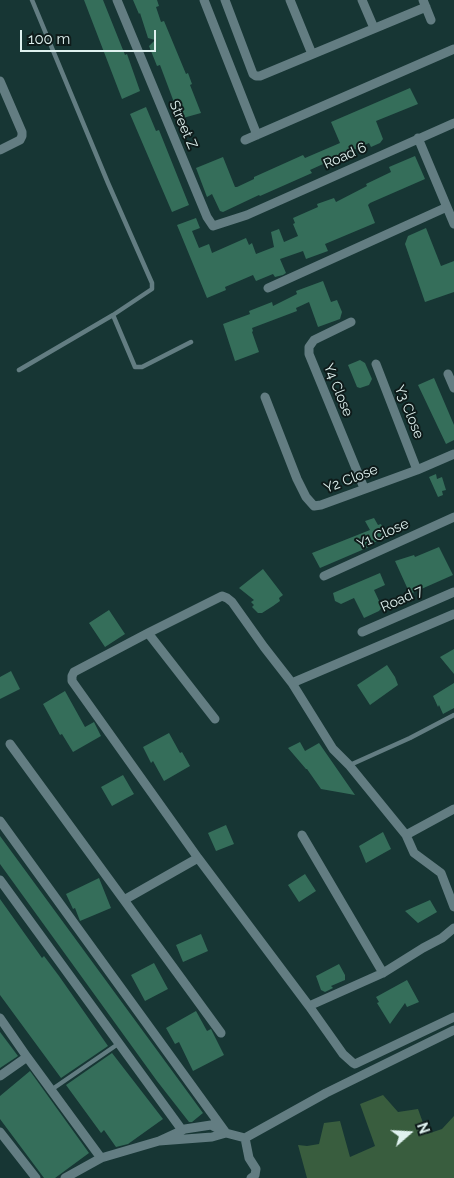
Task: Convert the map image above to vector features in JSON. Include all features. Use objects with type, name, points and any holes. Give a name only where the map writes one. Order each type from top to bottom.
[{"type":"street","name":"Street Z","points":[[116,0],[211,224],[216,226],[246,215]]},
{"type":"street","points":[[204,0],[257,134]]},
{"type":"street","points":[[224,0],[256,76],[260,76],[374,28],[425,3],[431,20]]},
{"type":"street","points":[[290,0],[312,54]]},
{"type":"street","points":[[362,0],[374,28]]},
{"type":"street","points":[[245,140],[454,49]]},
{"type":"street","points":[[0,82],[22,132],[20,140],[0,150]]},
{"type":"street","name":"Road 6","points":[[246,215],[454,123]]},
{"type":"street","points":[[418,138],[454,224]]},
{"type":"street","points":[[268,288],[447,207]]},
{"type":"street","name":"Y4 Close","points":[[351,322],[314,340],[310,347],[310,354],[364,488]]},
{"type":"street","name":"Y3 Close","points":[[376,364],[417,470]]},
{"type":"street","points":[[448,374],[454,388]]},
{"type":"street","name":"Y2 Close","points":[[265,397],[297,479],[310,503],[314,506],[417,470],[454,454]]},
{"type":"street","name":"Y1 Close","points":[[324,576],[454,517]]},
{"type":"street","name":"Road 7","points":[[362,632],[454,592]]},
{"type":"street","points":[[454,907],[441,873],[414,853],[406,835],[348,765],[332,749],[292,683],[227,598],[222,596],[74,672],[72,682],[198,858],[343,1054],[353,1064],[454,1017]]},
{"type":"street","points":[[292,683],[454,614]]},
{"type":"street","points":[[148,633],[215,719]]},
{"type":"street","points":[[10,744],[222,1033]]},
{"type":"street","points":[[406,835],[454,809]]},
{"type":"street","points":[[0,822],[226,1133]]},
{"type":"street","points":[[302,835],[384,973]]},
{"type":"street","points":[[124,900],[198,858]]},
{"type":"street","points":[[0,880],[182,1130]]},
{"type":"street","points":[[309,1006],[384,973],[442,938],[454,928]]},
{"type":"street","points":[[0,1018],[101,1158]]},
{"type":"street","points":[[65,1178],[101,1158],[160,1141],[182,1130],[211,1125],[226,1133],[245,1138],[326,1093],[454,1030]]},
{"type":"street","points":[[0,1076],[27,1057]]},
{"type":"street","points":[[0,1132],[36,1178]]},
{"type":"street","points":[[160,1141],[212,1137],[226,1133]]},
{"type":"street","points":[[245,1138],[249,1158],[256,1169],[255,1175],[251,1178]]},
{"type":"lane","points":[[19,370],[113,315],[152,289],[152,283],[32,0]]},
{"type":"lane","points":[[113,315],[135,367],[142,367],[191,342]]},
{"type":"lane","points":[[348,765],[410,738],[454,715]]},
{"type":"lane","points":[[52,1090],[118,1044]]},
{"type":"green space","points":[[383,1095],[398,1112],[418,1109],[427,1134],[442,1129],[454,1116],[454,1178],[307,1178],[298,1145],[319,1144],[324,1123],[340,1121],[350,1157],[375,1146],[360,1104]]},
{"type":"building","points":[[84,0],[103,0],[125,55],[127,54],[140,91],[122,99]]},
{"type":"building","points":[[133,0],[157,0],[159,6],[156,7],[161,22],[164,21],[186,74],[188,73],[192,84],[190,85],[201,113],[183,118],[177,105],[175,105],[160,65],[157,66],[149,46],[155,40],[148,38],[140,13]]},
{"type":"building","points":[[410,88],[418,104],[376,121],[383,139],[380,143],[371,147],[369,143],[310,170],[312,173],[223,212],[220,211],[212,194],[207,197],[196,168],[223,157],[235,187],[237,187],[254,179],[254,177],[303,155],[305,158],[340,143],[331,122]]},
{"type":"building","points":[[146,107],[156,131],[159,130],[189,205],[172,212],[130,114]]},
{"type":"building","points":[[415,156],[425,179],[370,203],[368,205],[375,223],[325,244],[328,251],[306,259],[303,251],[280,259],[286,273],[283,275],[275,277],[273,274],[256,281],[253,275],[225,287],[226,290],[207,298],[177,225],[196,218],[200,228],[192,231],[199,248],[209,244],[212,253],[246,238],[249,245],[252,243],[256,254],[274,247],[271,232],[279,229],[284,242],[298,236],[293,224],[295,223],[293,218],[318,207],[317,204],[334,198],[336,202],[391,172],[389,167]]},
{"type":"building","points":[[426,228],[441,266],[454,261],[454,292],[425,302],[405,244],[408,236]]},
{"type":"building","points":[[323,281],[331,302],[337,300],[342,312],[340,319],[318,327],[309,302],[296,308],[297,311],[252,328],[259,352],[235,361],[223,324],[250,314],[249,311],[272,302],[273,306],[297,294],[296,291]]},
{"type":"building","points":[[360,360],[365,363],[372,379],[369,385],[360,388],[357,387],[348,365]]},
{"type":"building","points":[[434,378],[454,425],[454,440],[446,444],[418,385]]},
{"type":"building","points":[[436,474],[437,479],[442,477],[446,490],[442,491],[443,495],[438,497],[429,477]]},
{"type":"building","points":[[374,518],[378,525],[381,524],[386,537],[369,545],[369,547],[320,568],[312,553],[370,530],[365,521]]},
{"type":"building","points":[[439,547],[453,575],[410,594],[395,561],[414,555],[415,557]]},
{"type":"building","points":[[263,569],[283,595],[279,598],[280,601],[262,613],[258,613],[252,607],[254,605],[251,602],[254,600],[239,588]]},
{"type":"building","points":[[380,573],[385,585],[374,590],[382,607],[379,611],[364,618],[354,598],[341,604],[335,601],[333,593]]},
{"type":"building","points":[[109,610],[125,634],[105,647],[89,623]]},
{"type":"building","points":[[454,649],[454,674],[440,657]]},
{"type":"building","points":[[387,665],[398,685],[370,705],[357,685]]},
{"type":"building","points":[[11,671],[20,689],[0,699],[0,677]]},
{"type":"building","points":[[454,683],[454,708],[443,714],[433,696]]},
{"type":"building","points":[[65,691],[85,727],[94,722],[101,736],[73,752],[62,734],[60,735],[43,704]]},
{"type":"building","points":[[169,733],[190,766],[164,781],[153,761],[151,763],[143,747]]},
{"type":"building","points":[[300,742],[305,751],[319,743],[355,795],[321,789],[307,769],[288,748]]},
{"type":"building","points":[[123,775],[134,794],[112,806],[101,787]]},
{"type":"building","points":[[226,825],[234,844],[216,851],[208,833]]},
{"type":"building","points":[[383,832],[391,849],[366,863],[359,846]]},
{"type":"building","points":[[0,836],[203,1113],[192,1122],[189,1122],[157,1081],[0,864]]},
{"type":"building","points":[[305,874],[316,891],[299,902],[288,885]]},
{"type":"building","points":[[99,878],[111,908],[80,921],[75,908],[73,909],[66,894]]},
{"type":"building","points":[[0,899],[42,958],[44,956],[59,976],[108,1046],[61,1078],[0,995]]},
{"type":"building","points":[[430,900],[437,912],[418,923],[405,911]]},
{"type":"building","points":[[201,934],[208,951],[183,962],[176,945]]},
{"type":"building","points":[[154,963],[168,989],[145,1001],[131,975]]},
{"type":"building","points":[[339,964],[345,975],[345,980],[331,986],[333,988],[325,992],[321,990],[316,976]]},
{"type":"building","points":[[407,980],[419,1002],[407,1007],[405,1003],[390,1024],[377,1003],[379,1002],[376,997]]},
{"type":"building","points":[[196,1011],[207,1031],[211,1029],[224,1055],[193,1071],[179,1042],[175,1044],[166,1028]]},
{"type":"building","points":[[0,1032],[18,1056],[0,1068]]},
{"type":"building","points":[[112,1053],[163,1119],[128,1144],[116,1147],[104,1130],[101,1133],[66,1085]]},
{"type":"building","points":[[30,1071],[89,1153],[55,1178],[44,1178],[0,1119],[0,1096]]}]
